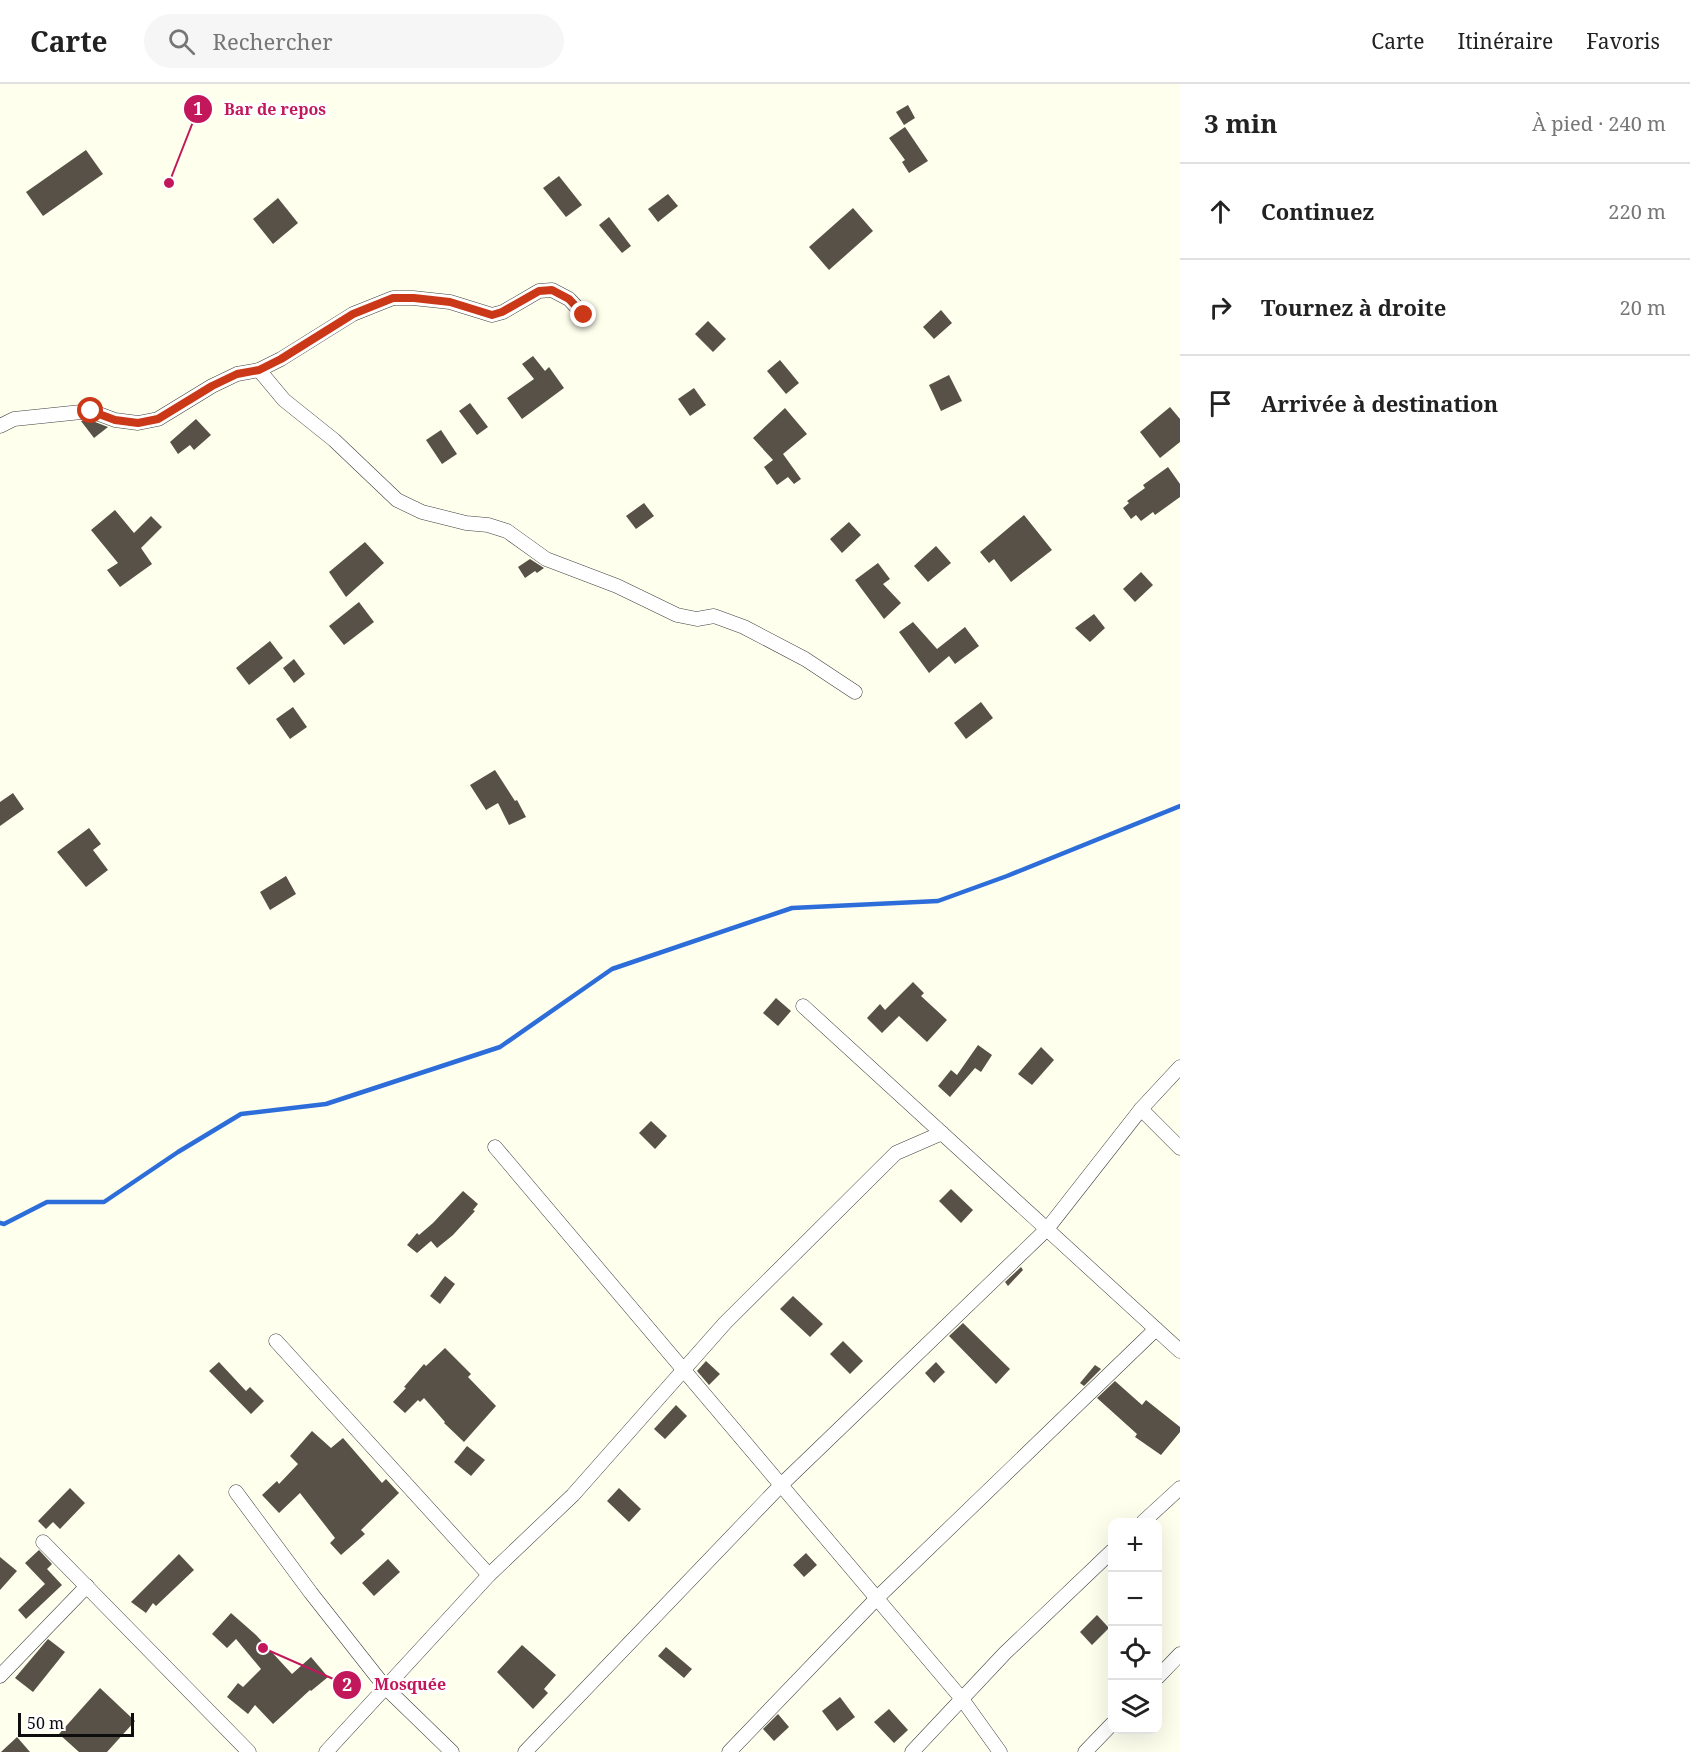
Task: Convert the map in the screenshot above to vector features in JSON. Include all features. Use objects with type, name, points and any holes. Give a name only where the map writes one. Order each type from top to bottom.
[{"type":"street","points":[[0,426],[14,419],[91,411],[115,420],[138,423],[158,419],[212,386],[237,374],[259,370],[281,359],[353,314],[393,298],[450,302],[492,315],[502,312],[539,291],[552,290],[569,299],[584,315]]},
{"type":"street","points":[[259,370],[284,400],[334,440],[397,500],[422,512],[507,531],[546,559],[617,586],[677,615],[697,619],[714,616],[744,627],[805,659],[855,692]]},
{"type":"street","points":[[803,1006],[1180,1351]]},
{"type":"street","points":[[525,1752],[781,1485],[1047,1229],[1141,1109],[1180,1067]]},
{"type":"street","points":[[1141,1109],[1180,1148]]},
{"type":"street","points":[[326,1752],[489,1575],[573,1495],[725,1323],[896,1153],[942,1133]]},
{"type":"street","points":[[495,1147],[962,1699],[1000,1752]]},
{"type":"street","points":[[729,1752],[877,1598],[1156,1329]]},
{"type":"street","points":[[276,1341],[489,1575]]},
{"type":"street","points":[[1147,1518],[1180,1488]]},
{"type":"street","points":[[236,1492],[385,1687],[452,1752]]},
{"type":"street","points":[[44,1542],[249,1752]]},
{"type":"street","points":[[912,1752],[1005,1653],[1108,1556]]},
{"type":"street","points":[[0,1676],[87,1586]]},
{"type":"street","points":[[1162,1673],[1180,1654]]},
{"type":"street","points":[[1085,1752],[1108,1729]]},
{"type":"building","points":[[908,105],[915,118],[904,125],[896,112]]},
{"type":"building","points":[[905,127],[928,161],[909,173],[902,162],[905,160],[889,138]]},
{"type":"building","points":[[86,150],[103,174],[43,216],[26,192]]},
{"type":"building","points":[[559,176],[582,205],[566,217],[543,188]]},
{"type":"building","points":[[668,194],[678,206],[658,222],[648,209]]},
{"type":"building","points":[[278,198],[298,223],[273,244],[253,219]]},
{"type":"building","points":[[853,208],[873,231],[829,270],[809,247]]},
{"type":"building","points":[[609,217],[631,246],[622,253],[599,225]]},
{"type":"building","points":[[941,310],[952,323],[934,339],[923,327]]},
{"type":"building","points":[[708,321],[726,339],[713,352],[695,334]]},
{"type":"building","points":[[533,356],[545,371],[549,367],[564,388],[522,419],[507,398],[534,379],[522,364]]},
{"type":"building","points":[[780,360],[799,383],[786,394],[767,371]]},
{"type":"building","points":[[949,375],[962,401],[941,411],[929,385]]},
{"type":"building","points":[[694,388],[706,405],[690,416],[678,399]]},
{"type":"building","points":[[470,403],[488,427],[477,435],[459,411]]},
{"type":"building","points":[[1170,407],[1180,419],[1180,442],[1160,458],[1140,432]]},
{"type":"building","points":[[785,408],[807,434],[783,454],[801,479],[794,484],[788,477],[777,485],[764,467],[773,460],[753,438]]},
{"type":"building","points":[[196,419],[211,435],[194,450],[190,445],[178,454],[170,442]]},
{"type":"building","points":[[90,420],[108,427],[94,438],[81,421]]},
{"type":"building","points":[[441,430],[457,454],[442,464],[426,440]]},
{"type":"building","points":[[1168,467],[1180,484],[1180,497],[1155,515],[1153,512],[1141,521],[1136,515],[1131,519],[1123,508],[1129,503],[1127,501],[1145,488],[1143,485]]},
{"type":"building","points":[[644,503],[654,516],[636,529],[626,516]]},
{"type":"building","points":[[115,510],[134,533],[151,516],[162,527],[141,548],[152,564],[120,587],[107,570],[118,563],[91,530]]},
{"type":"building","points":[[1024,515],[1052,550],[1011,582],[994,559],[989,563],[980,552]]},
{"type":"building","points":[[849,522],[861,535],[842,553],[830,539]]},
{"type":"building","points":[[365,542],[384,563],[346,597],[329,572]]},
{"type":"building","points":[[936,546],[951,563],[928,582],[914,566]]},
{"type":"building","points":[[530,559],[544,568],[525,578],[518,567]]},
{"type":"building","points":[[878,563],[890,579],[883,584],[901,603],[884,619],[855,580]]},
{"type":"building","points":[[1141,572],[1153,585],[1135,602],[1123,589]]},
{"type":"building","points":[[359,602],[374,622],[344,645],[329,626]]},
{"type":"building","points":[[1094,614],[1105,628],[1090,642],[1075,628]]},
{"type":"building","points":[[913,622],[937,649],[965,627],[979,646],[955,664],[949,656],[929,673],[899,632]]},
{"type":"building","points":[[270,641],[283,658],[249,685],[236,668]]},
{"type":"building","points":[[294,659],[305,674],[294,683],[283,668]]},
{"type":"building","points":[[981,702],[993,718],[966,739],[954,723]]},
{"type":"building","points":[[293,707],[307,727],[290,739],[276,719]]},
{"type":"building","points":[[495,770],[515,801],[517,800],[526,817],[509,825],[498,803],[486,810],[470,785]]},
{"type":"building","points":[[13,793],[24,809],[0,826],[0,802]]},
{"type":"building","points":[[89,828],[101,844],[93,850],[108,870],[86,887],[57,852]]},
{"type":"building","points":[[286,876],[296,894],[270,910],[260,892]]},
{"type":"building","points":[[913,982],[924,993],[921,996],[947,1020],[927,1042],[899,1016],[882,1033],[867,1018],[880,1004],[885,1010]]},
{"type":"building","points":[[776,998],[791,1011],[778,1026],[763,1013]]},
{"type":"building","points":[[978,1045],[992,1055],[981,1072],[975,1068],[950,1097],[938,1086],[951,1070],[957,1075]]},
{"type":"building","points":[[1041,1047],[1054,1060],[1032,1085],[1018,1074]]},
{"type":"building","points":[[651,1121],[667,1136],[655,1149],[639,1133]]},
{"type":"building","points":[[951,1189],[973,1210],[961,1223],[939,1201]]},
{"type":"building","points":[[463,1191],[478,1204],[473,1210],[475,1211],[453,1235],[437,1248],[431,1241],[417,1253],[407,1245],[417,1233],[419,1235],[433,1223]]},
{"type":"building","points":[[1021,1267],[1023,1270],[1008,1286],[1005,1282]]},
{"type":"building","points":[[445,1276],[455,1284],[440,1304],[430,1296]]},
{"type":"building","points":[[793,1296],[823,1324],[810,1337],[780,1309]]},
{"type":"building","points":[[963,1323],[1010,1369],[996,1384],[949,1336]]},
{"type":"building","points":[[843,1341],[863,1361],[850,1374],[830,1354]]},
{"type":"building","points":[[445,1348],[471,1374],[468,1377],[496,1406],[464,1442],[444,1423],[424,1398],[420,1402],[418,1400],[405,1413],[393,1402],[424,1364],[426,1366]]},
{"type":"building","points":[[706,1361],[720,1374],[709,1385],[697,1371]]},
{"type":"building","points":[[219,1362],[246,1391],[250,1387],[264,1401],[251,1414],[209,1371]]},
{"type":"building","points":[[936,1362],[945,1372],[934,1383],[925,1373]]},
{"type":"building","points":[[1095,1365],[1101,1369],[1084,1386],[1080,1383]]},
{"type":"building","points":[[1115,1381],[1142,1405],[1146,1400],[1180,1427],[1180,1432],[1161,1455],[1135,1437],[1137,1434],[1097,1398]]},
{"type":"building","points":[[676,1405],[687,1416],[665,1439],[654,1429]]},
{"type":"building","points":[[312,1431],[331,1448],[343,1438],[382,1483],[386,1479],[399,1493],[361,1530],[365,1534],[341,1555],[330,1543],[335,1538],[300,1493],[279,1513],[262,1495],[277,1481],[279,1484],[298,1464],[290,1456]]},
{"type":"building","points":[[467,1446],[485,1460],[471,1476],[454,1462]]},
{"type":"building","points":[[70,1488],[85,1503],[60,1529],[53,1522],[46,1529],[38,1521]]},
{"type":"building","points":[[619,1488],[641,1509],[629,1522],[607,1501]]},
{"type":"building","points":[[39,1550],[52,1564],[47,1569],[62,1585],[26,1619],[18,1610],[45,1584],[25,1563]]},
{"type":"building","points":[[806,1553],[817,1565],[804,1577],[793,1565]]},
{"type":"building","points":[[179,1554],[194,1570],[156,1606],[153,1603],[146,1613],[131,1602]]},
{"type":"building","points":[[0,1557],[17,1571],[0,1590]]},
{"type":"building","points":[[388,1559],[400,1572],[374,1596],[362,1583]]},
{"type":"building","points":[[231,1613],[256,1635],[292,1674],[311,1657],[328,1677],[310,1690],[273,1724],[255,1705],[248,1714],[227,1697],[238,1683],[243,1687],[261,1669],[236,1639],[227,1648],[212,1634]]},
{"type":"building","points":[[1097,1615],[1108,1627],[1092,1645],[1080,1632]]},
{"type":"building","points":[[48,1639],[65,1652],[33,1692],[15,1678]]},
{"type":"building","points":[[522,1645],[556,1675],[544,1689],[548,1693],[533,1709],[497,1672]]},
{"type":"building","points":[[666,1647],[692,1669],[684,1678],[658,1656]]},
{"type":"building","points":[[100,1688],[135,1721],[107,1752],[79,1752],[59,1734]]},
{"type":"building","points":[[840,1697],[855,1717],[837,1731],[822,1711]]},
{"type":"building","points":[[889,1709],[908,1730],[894,1743],[874,1722]]},
{"type":"building","points":[[778,1714],[789,1727],[774,1741],[763,1729]]},
{"type":"building","points":[[17,1737],[30,1752],[1,1752]]},
{"type":"waterway","points":[[0,1223],[4,1224],[47,1202],[104,1202],[178,1152],[241,1114],[326,1104],[500,1047],[612,969],[792,908],[938,901],[1007,876],[1180,806]]},
{"type":"place","name":"Bar de repos","points":[[169,183]]},
{"type":"place","name":"Mosquée","points":[[263,1648]]},
{"type":"route","points":[[91,411],[115,420],[138,423],[158,419],[212,386],[237,374],[259,370],[281,359],[353,314],[393,298],[450,302],[492,315],[502,312],[539,291],[552,290],[569,299],[584,315]]}]
